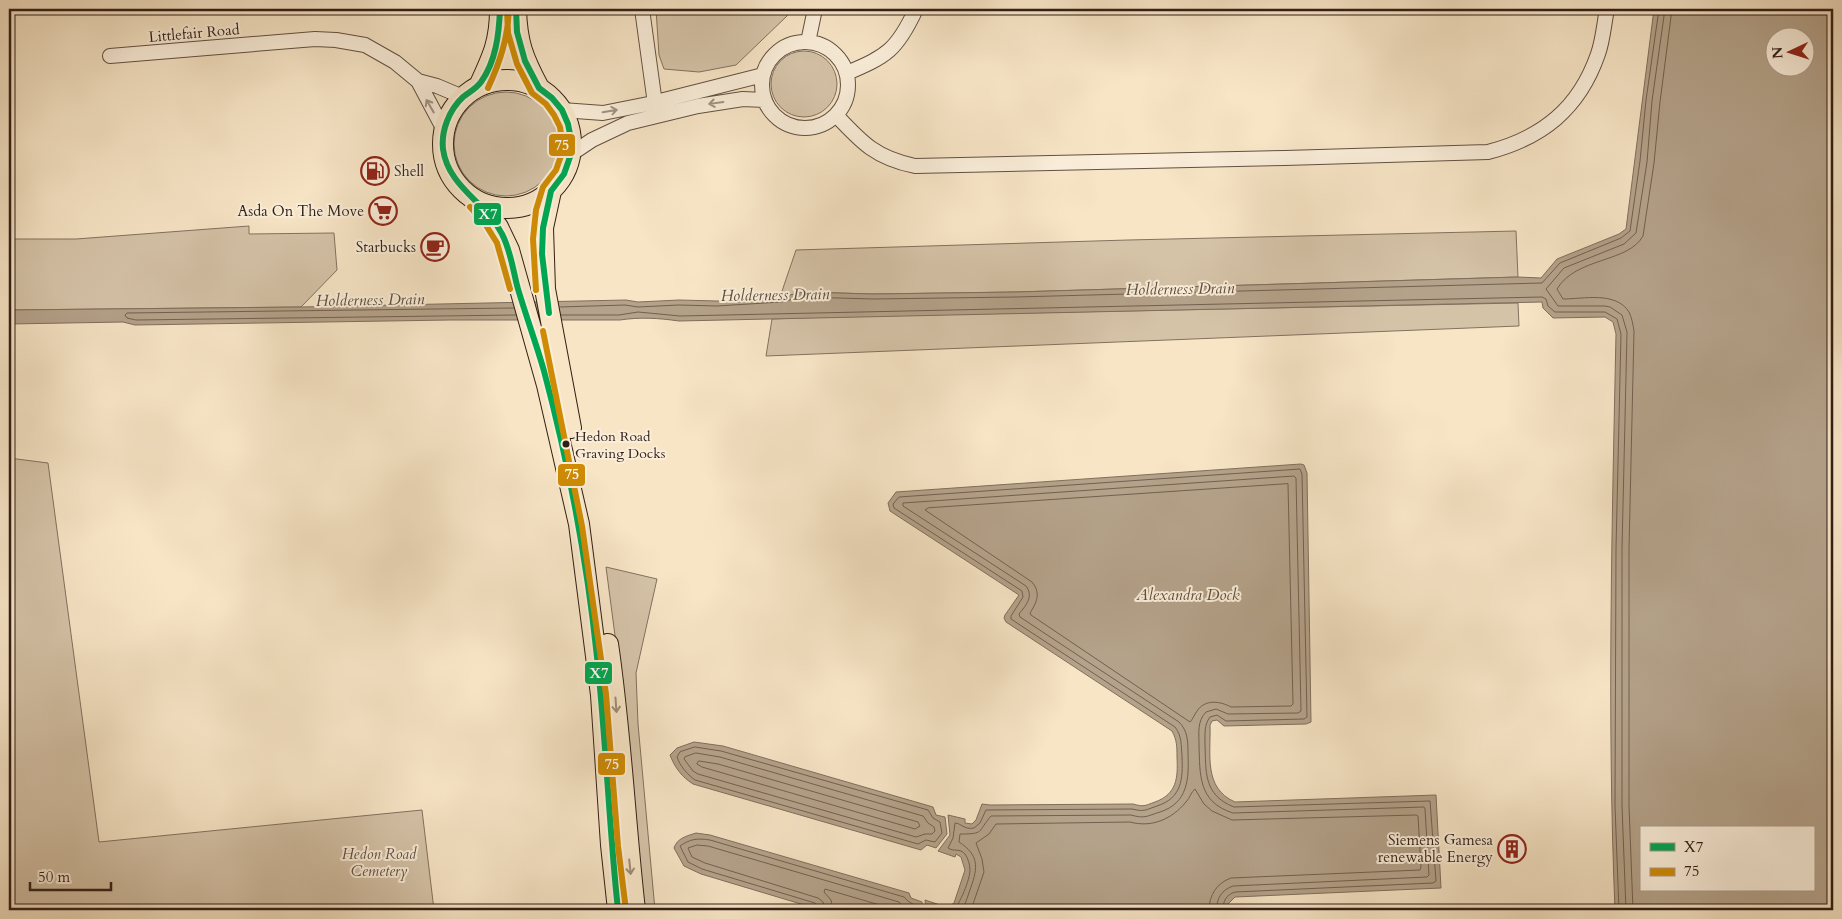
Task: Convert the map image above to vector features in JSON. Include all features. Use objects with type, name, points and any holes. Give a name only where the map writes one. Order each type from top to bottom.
[{"type":"highway","points":[[480,84],[496,49],[500,9]]},
{"type":"highway","points":[[516,9],[519,46],[524,61],[539,88]]},
{"type":"highway","points":[[618,910],[611,845],[601,695],[579,524],[550,394],[505,239],[491,217],[477,201],[462,190],[448,171],[445,161],[443,146],[444,130],[455,107],[463,97],[480,84],[503,80],[522,81],[539,88],[552,98],[562,110],[570,131],[570,154],[564,174],[551,192],[542,228],[545,290],[591,525],[615,693],[627,845],[635,910]]},
{"type":"highway","points":[[477,201],[495,208],[515,208],[534,202],[551,192]]},
{"type":"street","points":[[642,9],[655,109]]},
{"type":"street","points":[[808,42],[814,9]]},
{"type":"street","points":[[847,74],[872,63],[889,52],[905,33],[916,9]]},
{"type":"street","points":[[836,115],[856,137],[873,151],[900,163],[915,166],[1276,159],[1488,152],[1520,142],[1534,135],[1548,126],[1574,99],[1584,84],[1598,53],[1607,9]]},
{"type":"street","name":"Littlefair Road","points":[[110,56],[305,40],[336,40],[365,45],[395,62],[418,81],[463,97]]},
{"type":"street","points":[[798,42],[808,42],[821,45],[841,61],[847,74],[848,88],[844,103],[836,115],[827,122],[806,128],[782,122],[772,113],[764,100],[762,88],[763,75],[772,57],[779,50],[798,42]]},
{"type":"street","points":[[570,154],[592,140],[655,109],[763,75]]},
{"type":"street","name":"Littlefair Road","points":[[418,81],[444,130]]},
{"type":"street","points":[[562,110],[603,112],[707,105],[743,99],[764,100]]},
{"type":"green space","points":[[656,9],[791,9],[787,16],[736,65],[699,72],[664,69],[659,55]]},
{"type":"green space","points":[[798,51],[810,51],[822,56],[832,66],[837,78],[835,97],[822,112],[810,117],[798,117],[786,112],[776,102],[771,90],[771,78],[776,66],[786,56]]},
{"type":"green space","points":[[506,92],[526,96],[543,107],[554,124],[558,144],[554,164],[543,181],[526,192],[506,196],[486,192],[469,181],[458,164],[454,144],[458,124],[469,107],[486,96]]},
{"type":"green space","points":[[249,226],[249,234],[334,233],[337,270],[301,307],[9,310],[9,239],[76,239]]},
{"type":"green space","points":[[1516,231],[1518,277],[1016,292],[873,294],[804,292],[780,297],[796,250]]},
{"type":"green space","points":[[1518,303],[1519,326],[766,356],[772,319]]},
{"type":"green space","name":"Hedon Road Cemetery","points":[[9,458],[48,463],[99,842],[422,810],[434,910],[9,910]]},
{"type":"green space","points":[[606,567],[657,579],[636,673],[638,724],[655,910],[638,910],[622,689]]},
{"type":"water","name":"Holderness Drain","points":[[1654,9],[1833,9],[1833,910],[1615,910],[1611,694],[1616,334],[1613,322],[1605,317],[1553,318],[1543,308],[1542,302],[679,321],[642,318],[620,320],[450,320],[135,325],[123,322],[9,324],[9,310],[301,307],[626,300],[638,302],[717,301],[780,297],[804,292],[873,294],[1016,292],[1518,277],[1541,278],[1557,259],[1619,234],[1626,229]]},
{"type":"water","name":"Alexandra Dock","points":[[1304,465],[1307,473],[1311,722],[1306,724],[1224,726],[1217,720],[1212,721],[1210,725],[1210,758],[1213,779],[1225,796],[1235,802],[1436,795],[1441,888],[1235,897],[1228,904],[1228,910],[926,910],[925,900],[940,905],[940,908],[945,909],[954,903],[965,870],[961,857],[956,854],[955,857],[938,851],[950,835],[948,815],[965,819],[965,823],[972,824],[976,820],[982,804],[1146,805],[1162,799],[1172,790],[1177,772],[1177,747],[1172,731],[1006,622],[1005,615],[1019,595],[890,511],[888,503],[896,492]]},
{"type":"water","points":[[694,742],[723,746],[933,807],[936,815],[945,817],[947,834],[936,848],[927,845],[921,850],[693,784],[679,772],[670,755],[677,748]]},
{"type":"water","points":[[696,833],[710,835],[909,893],[911,898],[922,902],[923,910],[821,910],[701,874],[684,866],[674,848],[680,840]]},
{"type":"transit line","name":"X7","points":[[500,9],[498,38],[490,65],[475,89],[463,97],[450,114],[443,135],[443,149],[446,162],[452,174],[495,223],[505,241],[544,371],[561,442],[576,513],[593,621],[618,910]]},
{"type":"transit line","name":"75","points":[[507,9],[508,33],[517,64],[532,93],[546,104],[554,115],[560,127],[562,140],[562,153],[556,170],[543,187],[536,210],[533,239],[536,290]]},
{"type":"transit line","name":"75","points":[[488,88],[503,50],[509,9]]},
{"type":"transit line","name":"X7","points":[[516,9],[517,32],[525,61],[539,88],[552,98],[562,110],[568,124],[571,139],[571,154],[564,174],[551,191],[543,228],[542,254],[549,313]]},
{"type":"transit line","name":"75","points":[[470,207],[484,222],[497,243],[510,289]]},
{"type":"transit line","name":"75","points":[[543,331],[582,526],[606,694],[618,846],[626,910]]},
{"type":"place","name":"Shell","points":[[375,171]]},
{"type":"place","name":"Asda On The Move","points":[[383,211]]},
{"type":"place","name":"Starbucks","points":[[435,247]]},
{"type":"place","name":"Hedon Road Graving Docks","points":[[566,444]]},
{"type":"place","name":"Siemens Gamesa renewable Energy","points":[[1512,849]]}]
